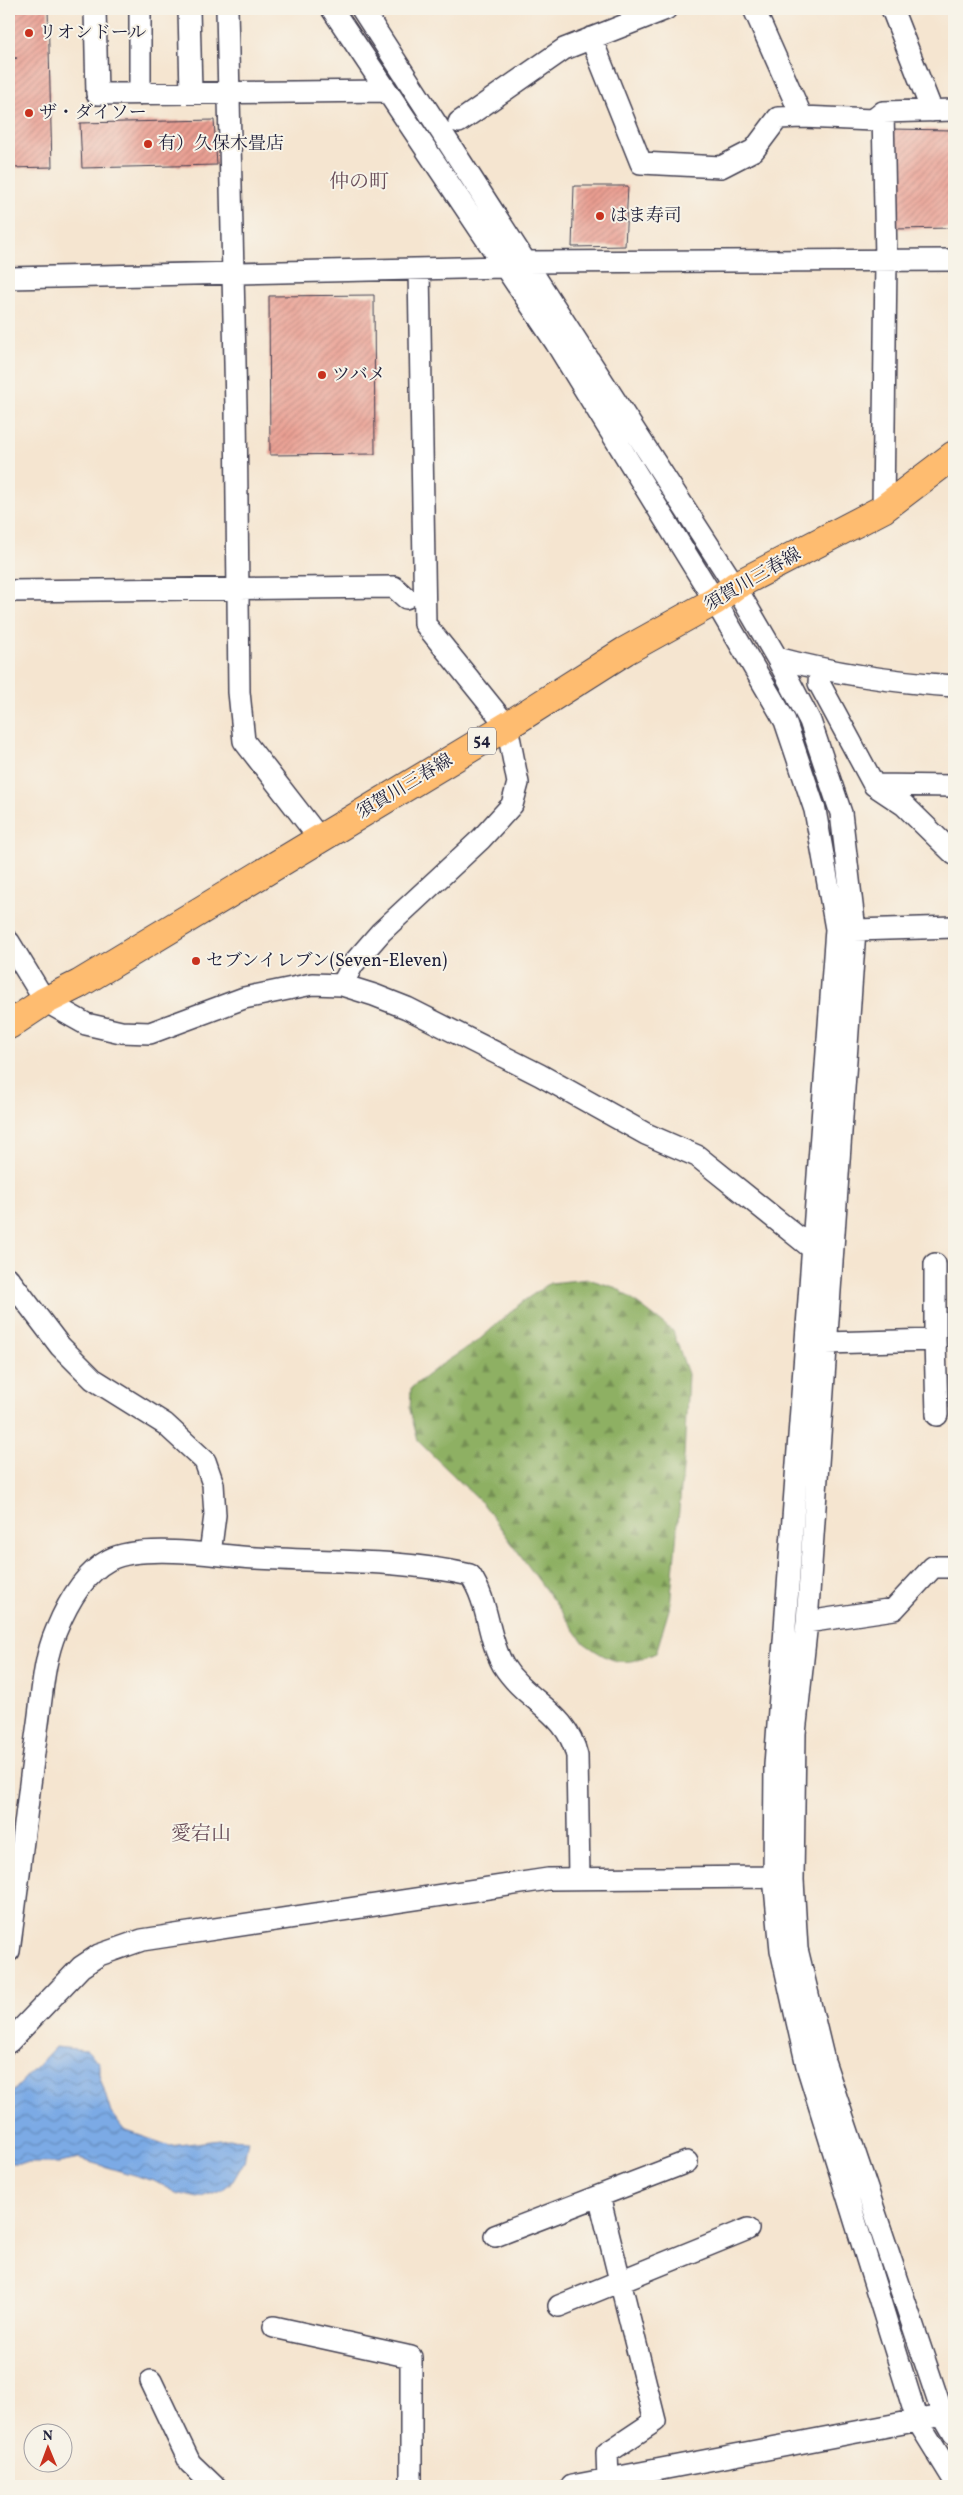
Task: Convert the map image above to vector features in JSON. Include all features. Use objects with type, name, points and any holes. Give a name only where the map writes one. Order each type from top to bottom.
[{"type":"main road","name":"須賀川三春線","points":[[9,1025],[45,1001],[78,984],[320,839],[626,651],[725,594],[883,509],[954,455]]},
{"type":"street","points":[[95,9],[97,94],[229,91],[387,91]]},
{"type":"street","points":[[140,9],[140,94]]},
{"type":"street","points":[[189,9],[191,92]]},
{"type":"street","points":[[227,9],[239,692],[244,741],[320,839]]},
{"type":"street","points":[[332,9],[387,91],[514,265]]},
{"type":"street","points":[[362,9],[514,265],[725,594],[777,658],[810,721],[841,813],[855,930],[775,1765],[774,1877],[781,1950],[806,2066],[917,2420],[954,2480]]},
{"type":"street","points":[[459,122],[564,48],[666,9]]},
{"type":"street","points":[[754,9],[802,117]]},
{"type":"street","points":[[892,9],[932,111]]},
{"type":"street","points":[[591,38],[641,163],[721,166],[754,150],[778,118],[802,117],[873,120],[883,112],[954,110]]},
{"type":"street","points":[[883,112],[886,259],[883,509]]},
{"type":"street","points":[[9,278],[419,269],[514,265],[886,259],[954,260]]},
{"type":"street","points":[[342,984],[353,964],[381,932],[480,839],[512,805],[518,783],[506,726],[425,624],[419,269]]},
{"type":"street","points":[[9,591],[394,587],[406,598]]},
{"type":"street","points":[[725,594],[785,721],[815,810],[836,930],[823,1253],[826,1343],[807,1622],[795,1733],[793,1880],[797,1949],[824,2061],[949,2414],[954,2434]]},
{"type":"street","points":[[777,658],[820,670],[907,683],[954,686]]},
{"type":"street","points":[[820,670],[818,683],[874,785],[904,805],[954,854]]},
{"type":"street","points":[[874,785],[954,786]]},
{"type":"street","points":[[855,930],[954,927]]},
{"type":"street","points":[[9,942],[45,1001],[86,1024],[122,1032],[150,1033],[244,998],[312,984],[342,984],[407,1008],[540,1075],[646,1134],[697,1156],[823,1253]]},
{"type":"street","points":[[935,1264],[937,1416]]},
{"type":"street","points":[[9,1279],[60,1346],[93,1379],[165,1424],[205,1461],[213,1484],[214,1515],[210,1554]]},
{"type":"street","points":[[826,1343],[935,1340]]},
{"type":"street","points":[[9,1951],[45,1675],[52,1643],[66,1610],[89,1576],[110,1560],[136,1553],[210,1554],[425,1566],[470,1575],[478,1586],[485,1605],[502,1663],[510,1675],[561,1722],[574,1743],[577,1756],[579,1877]]},
{"type":"street","points":[[807,1622],[894,1609],[933,1567],[954,1567]]},
{"type":"street","points":[[9,2042],[81,1967],[99,1955],[117,1947],[142,1940],[538,1880],[579,1877],[774,1877]]},
{"type":"street","points":[[495,2236],[687,2162]]},
{"type":"street","points":[[599,2196],[655,2421],[607,2453],[608,2479]]},
{"type":"street","points":[[559,2306],[748,2229]]},
{"type":"street","points":[[274,2327],[411,2357],[411,2486]]},
{"type":"street","points":[[151,2380],[190,2462],[214,2486]]},
{"type":"street","points":[[572,2486],[949,2414]]},
{"type":"green space","points":[[588,1279],[617,1288],[673,1331],[688,1374],[684,1457],[670,1606],[656,1653],[626,1662],[611,1659],[584,1643],[484,1505],[418,1441],[410,1410],[411,1388],[438,1367],[479,1340],[522,1302],[550,1283]]},
{"type":"water","points":[[55,2047],[87,2050],[99,2062],[99,2074],[111,2113],[124,2130],[170,2146],[228,2139],[248,2140],[244,2162],[233,2181],[222,2190],[198,2198],[176,2193],[154,2181],[79,2159],[59,2163],[9,2163],[9,2096]]},
{"type":"building","name":"ザ・ダイソー","points":[[9,9],[48,9],[52,167],[9,168],[9,59],[17,58],[9,58]]},
{"type":"building","name":"有）久保木畳店","points":[[214,120],[217,165],[82,168],[80,123]]},
{"type":"building","points":[[890,129],[954,130],[954,228],[892,229]]},
{"type":"building","name":"はま寿司","points":[[574,186],[628,186],[625,246],[572,247]]},
{"type":"building","name":"ツバメ","points":[[374,295],[375,454],[270,455],[269,296]]},
{"type":"place","name":"リオンドール","points":[[29,33]]},
{"type":"place","name":"ザ・ダイソー","points":[[29,113]]},
{"type":"place","name":"有）久保木畳店","points":[[148,144]]},
{"type":"place","name":"はま寿司","points":[[600,216]]},
{"type":"place","name":"ツバメ","points":[[322,375]]},
{"type":"place","name":"セブンイレブン(Seven-Eleven)","points":[[196,961]]},
{"type":"district","name":"仲の町","points":[[359,183]]},
{"type":"district","name":"愛宕山","points":[[201,1835]]}]
